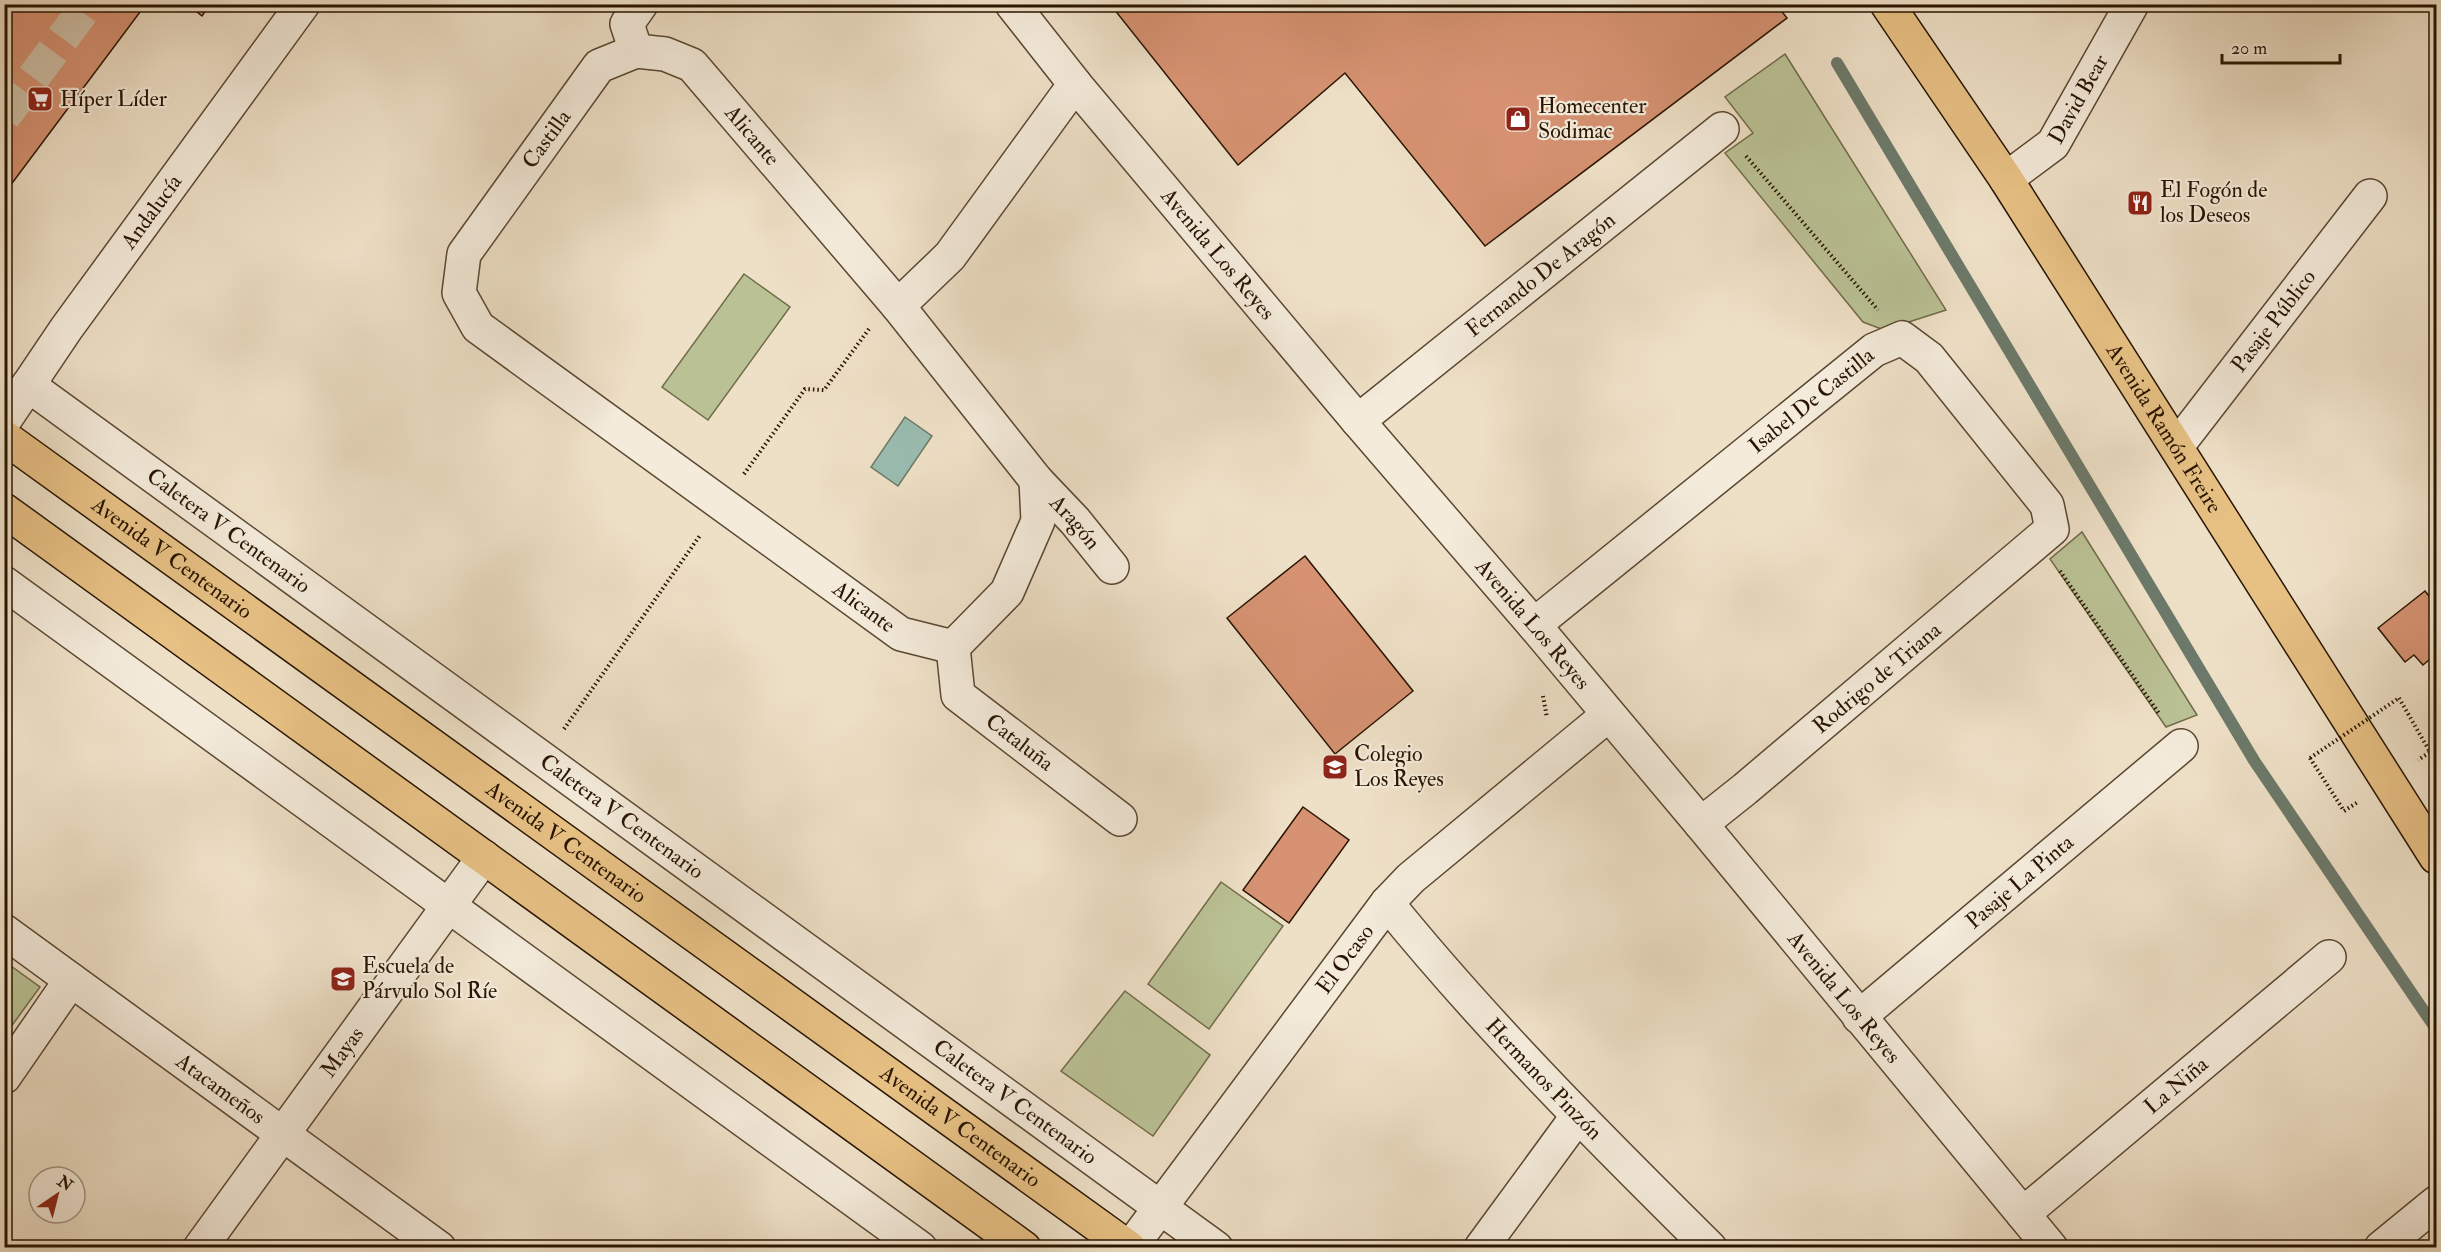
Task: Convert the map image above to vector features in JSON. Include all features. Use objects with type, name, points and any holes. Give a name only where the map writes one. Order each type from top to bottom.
[{"type":"main road","name":"Avenida Ramón Freire","points":[[1887,4],[2006,179],[2436,857]]},
{"type":"main road","name":"Avenida V Centenario","points":[[4,437],[1130,1248]]},
{"type":"main road","points":[[4,510],[1024,1248]]},
{"type":"street","name":"Andalucía","points":[[4,421],[303,4]]},
{"type":"street","points":[[636,51],[627,24],[640,4]]},
{"type":"street","name":"Avenida Los Reyes","points":[[1012,4],[1076,84],[1358,421],[1534,625],[1701,824],[2051,1248]]},
{"type":"street","name":"David Bear","points":[[2006,179],[2053,144],[2132,4]]},
{"type":"street","name":"Castilla","points":[[459,292],[464,254],[599,66],[636,51]]},
{"type":"street","name":"Alicante","points":[[636,51],[665,54],[692,65],[898,306],[1036,480]]},
{"type":"street","points":[[898,306],[950,256],[1076,84]]},
{"type":"street","name":"Fernando De Aragón","points":[[1358,421],[1722,129]]},
{"type":"street","name":"Pasaje Público","points":[[2177,446],[2370,196]]},
{"type":"street","name":"Alicante","points":[[459,292],[478,327],[892,627],[902,634],[953,647]]},
{"type":"street","name":"Isabel De Castilla","points":[[1534,625],[1875,350],[1902,338],[1929,358],[2048,505],[2046,535]]},
{"type":"street","name":"Caletera V Centenario","points":[[28,385],[1216,1248]]},
{"type":"street","points":[[953,647],[1007,592],[1038,521],[1036,480]]},
{"type":"street","name":"Aragón","points":[[1036,480],[1075,521],[1112,567]]},
{"type":"street","name":"Rodrigo de Triana","points":[[1701,824],[2046,535]]},
{"type":"street","points":[[4,583],[920,1248]]},
{"type":"street","name":"Cataluña","points":[[953,647],[958,695],[1120,819]]},
{"type":"street","name":"El Ocaso","points":[[1130,1248],[1387,903],[1412,878],[1608,715]]},
{"type":"street","name":"Pasaje La Pinta","points":[[1859,1017],[2181,746]]},
{"type":"street","name":"Mayas","points":[[200,1248],[484,857]]},
{"type":"street","name":"Hermanos Pinzón","points":[[1387,903],[1435,962],[1577,1117],[1710,1248]]},
{"type":"street","name":"Atacameños","points":[[4,931],[438,1248]]},
{"type":"street","name":"La Niña","points":[[2023,1214],[2329,957]]},
{"type":"street","points":[[4,1077],[71,980]]},
{"type":"street","points":[[1481,1248],[1577,1117]]},
{"type":"street","points":[[2381,1248],[2436,1203]]},
{"type":"path","points":[[1722,129],[1902,338]]},
{"type":"path","points":[[2046,535],[2181,746]]},
{"type":"path","points":[[2344,811],[2310,758],[2399,698],[2430,752]]},
{"type":"green space","points":[[1785,54],[1946,310],[1884,330],[1863,322],[1725,153],[1753,133],[1725,97]]},
{"type":"green space","points":[[744,274],[790,307],[708,420],[662,387]]},
{"type":"green space","points":[[2082,532],[2197,715],[2166,727],[2050,559]]},
{"type":"green space","points":[[1221,882],[1283,926],[1209,1029],[1148,984]]},
{"type":"green space","points":[[4,961],[40,987],[5,1035],[4,1035]]},
{"type":"green space","points":[[1125,991],[1210,1055],[1153,1136],[1061,1071]]},
{"type":"water","points":[[905,417],[932,436],[898,486],[871,467]]},
{"type":"building","name":"Híper Líder","points":[[4,4],[146,4],[4,194]]},
{"type":"building","points":[[187,4],[210,4],[202,16]]},
{"type":"building","name":"Homecenter Sodimac","points":[[1110,4],[1776,4],[1787,18],[1485,246],[1345,73],[1238,165]]},
{"type":"building","points":[[1305,556],[1413,691],[1335,754],[1227,618]]},
{"type":"building","points":[[2425,591],[2436,605],[2436,654],[2423,665],[2414,655],[2405,662],[2378,628]]},
{"type":"building","points":[[1303,807],[1349,840],[1289,923],[1243,890]]},
{"type":"waterway","points":[[1837,63],[2255,762],[2436,1029]]},
{"type":"tunnel","points":[[4,117],[88,4]]},
{"type":"place","name":"Híper Líder","points":[[40,99]]},
{"type":"place","name":"Homecenter Sodimac","points":[[1518,119]]},
{"type":"place","name":"El Fogón de los Deseos","points":[[2140,203]]},
{"type":"place","name":"Colegio Los Reyes","points":[[1335,767]]},
{"type":"place","name":"Escuela de Párvulo Sol Ríe","points":[[343,979]]}]
